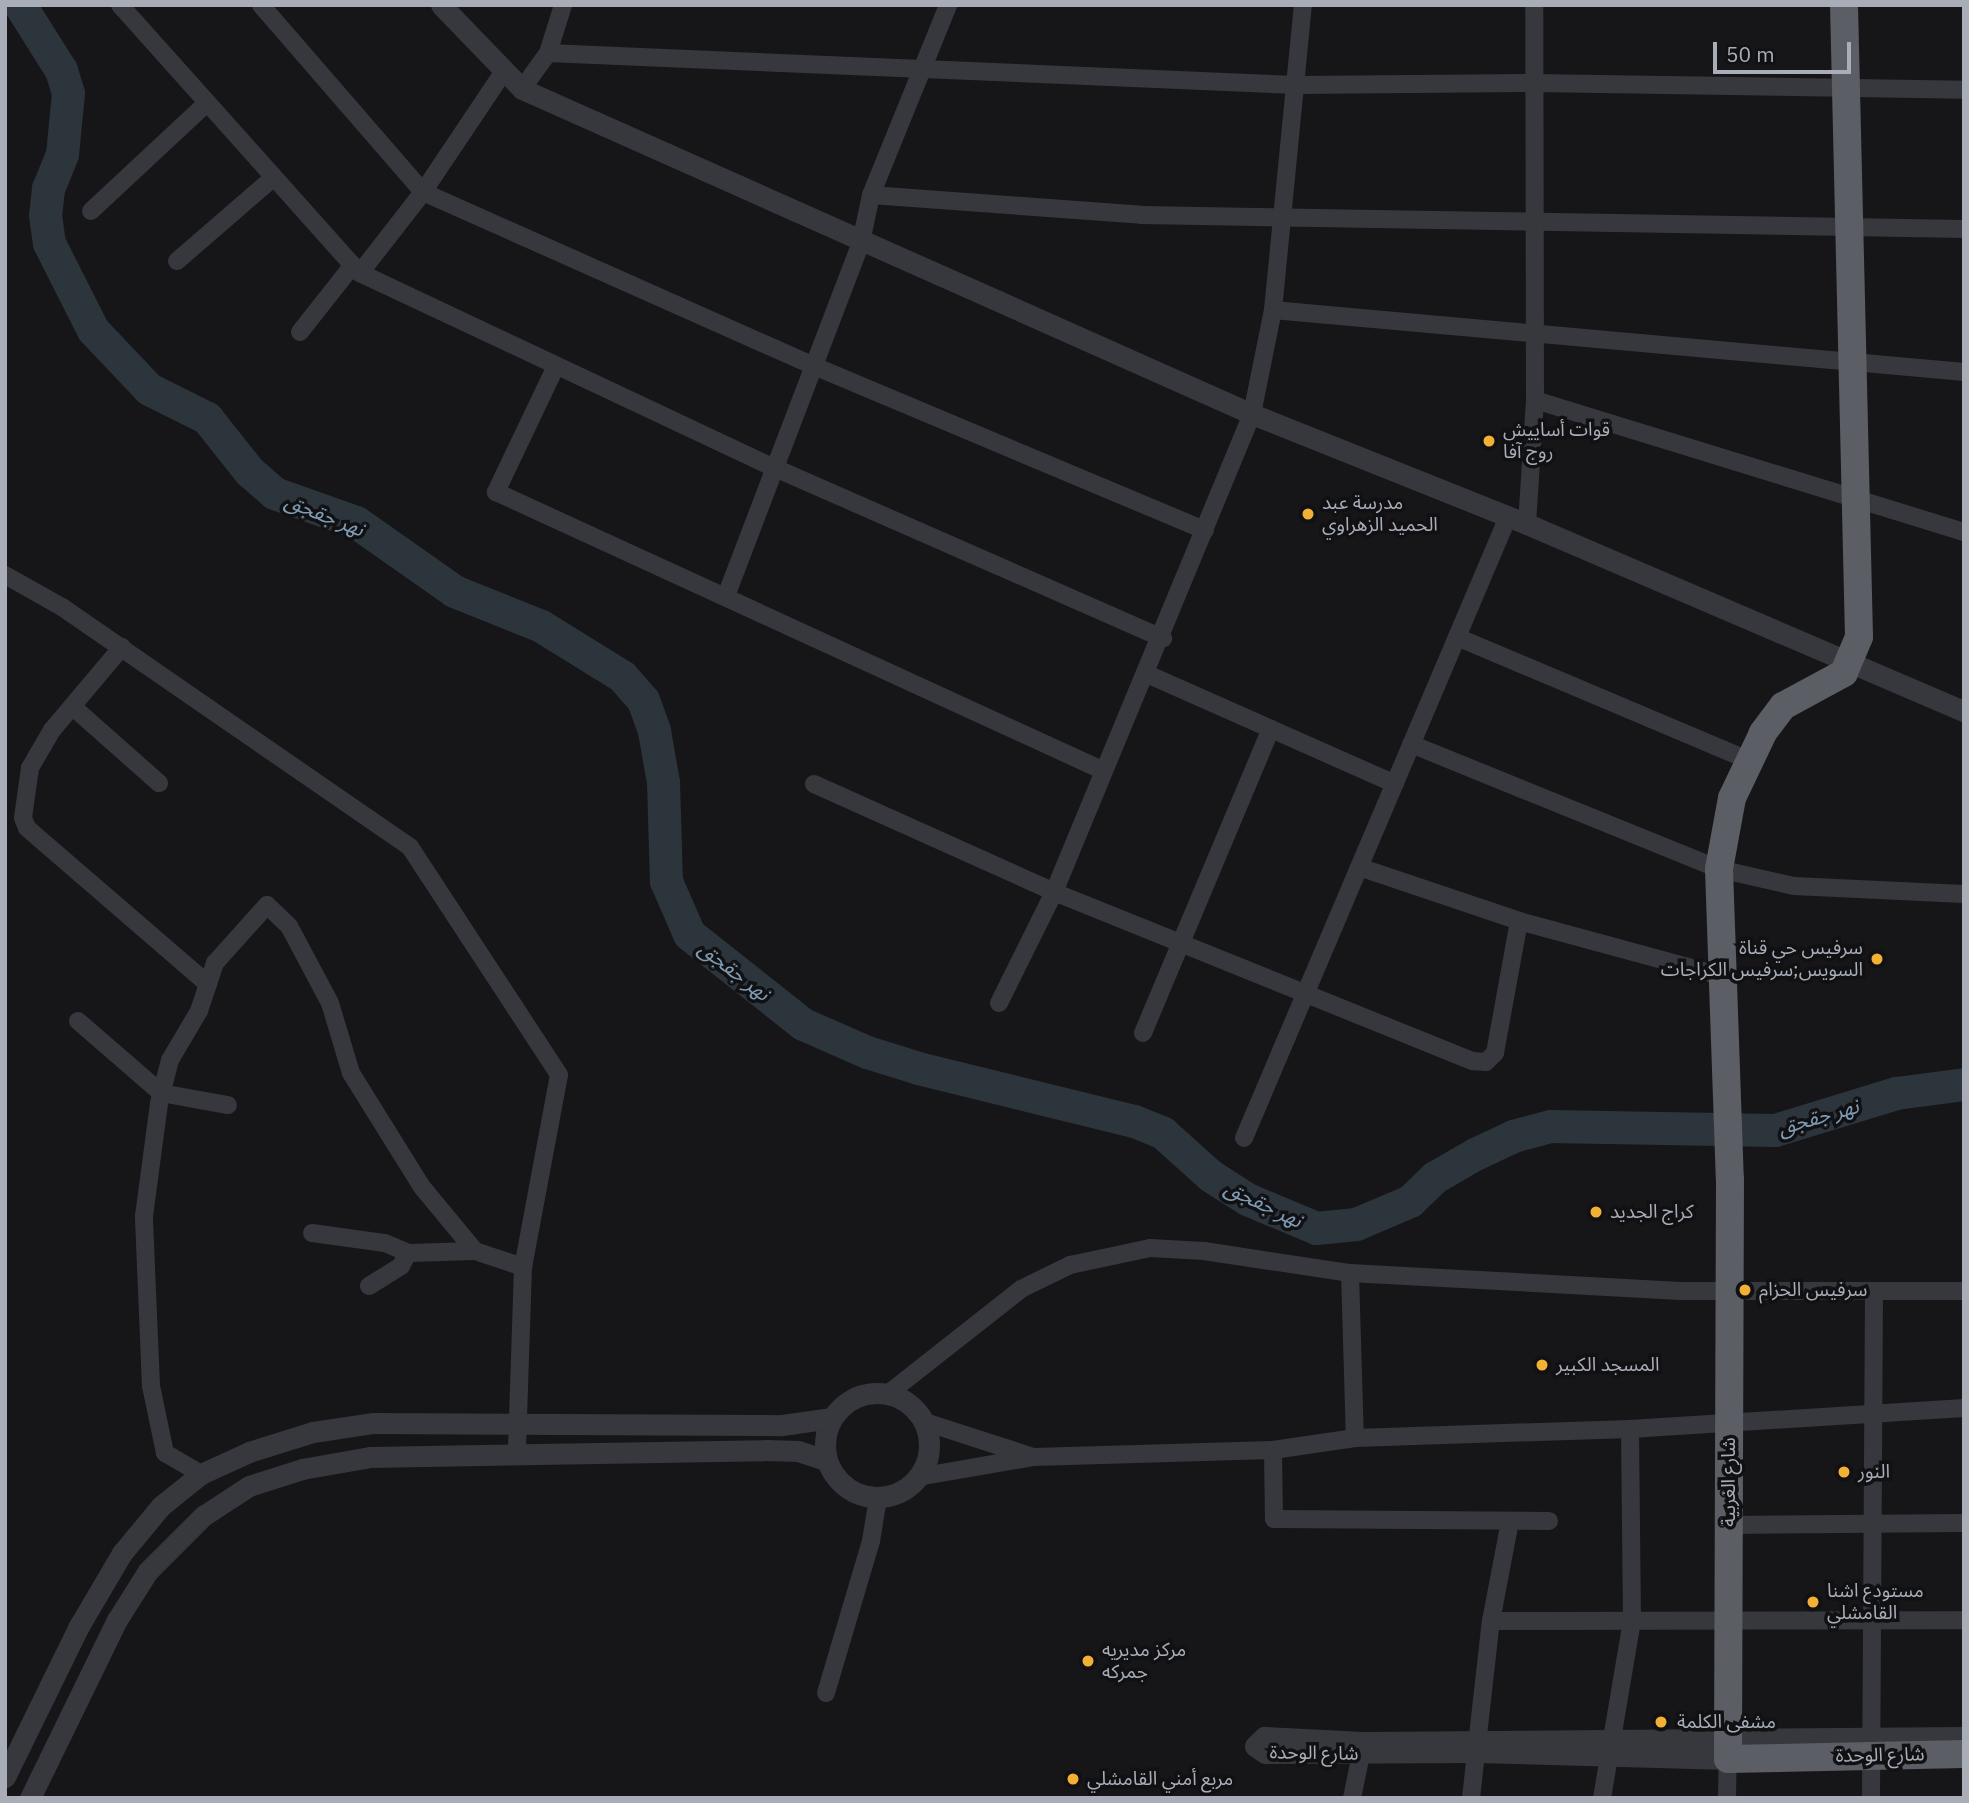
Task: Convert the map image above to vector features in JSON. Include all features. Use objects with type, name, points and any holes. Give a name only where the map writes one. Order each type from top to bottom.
[{"type":"highway","points":[[1844,5],[1853,495],[1860,621],[1850,664]]},
{"type":"highway","name":"شارع الغربية","points":[[1728,1749],[1730,1167],[1729,1077],[1719,869],[1732,798],[1748,760],[1783,706],[1838,679],[1850,664]]},
{"type":"highway","name":"شارع الوحدة","points":[[1728,1749],[1871,1746],[1964,1754]]},
{"type":"street","points":[[120,5],[357,269],[775,468],[1163,638]]},
{"type":"street","points":[[261,5],[423,192],[814,366],[1205,530]]},
{"type":"street","points":[[441,5],[522,89],[1252,414],[1518,520],[1964,711]]},
{"type":"street","points":[[522,89],[548,53],[562,5]]},
{"type":"street","points":[[726,596],[861,242],[871,195],[948,5]]},
{"type":"street","points":[[999,1003],[1054,892],[1163,638],[1252,414],[1273,310],[1303,5]]},
{"type":"street","points":[[1244,1138],[1457,637],[1518,520],[1535,400],[1532,223],[1534,5]]},
{"type":"street","points":[[548,53],[921,72],[1296,85],[1534,83],[1964,90]]},
{"type":"street","points":[[300,332],[423,192],[504,71]]},
{"type":"street","points":[[91,211],[207,103]]},
{"type":"street","points":[[177,261],[274,177]]},
{"type":"street","points":[[871,195],[1141,215],[1964,229]]},
{"type":"street","points":[[1273,310],[1964,372]]},
{"type":"street","points":[[556,366],[496,492],[1104,771]]},
{"type":"street","points":[[1535,400],[1964,531]]},
{"type":"street","points":[[5,575],[122,648],[410,847],[559,1075],[523,1267],[517,1451]]},
{"type":"street","points":[[1457,637],[1748,760]]},
{"type":"street","points":[[122,648],[52,730],[30,768],[23,818],[27,828],[208,984]]},
{"type":"street","points":[[1147,674],[1395,784]]},
{"type":"street","points":[[73,707],[159,783]]},
{"type":"street","points":[[1143,1033],[1271,729]]},
{"type":"street","points":[[1411,744],[1719,869],[1794,886],[1964,894]]},
{"type":"street","points":[[814,784],[1054,892],[1304,996],[1473,1061],[1486,1062],[1495,1053],[1519,921]]},
{"type":"street","points":[[1359,867],[1519,921],[1725,977]]},
{"type":"street","points":[[201,1474],[165,1453],[151,1387],[144,1216],[161,1093],[170,1060],[199,1012],[215,963],[267,905],[289,926],[330,1003],[351,1073],[379,1121],[422,1187],[474,1251]]},
{"type":"street","points":[[78,1021],[161,1093],[228,1105]]},
{"type":"street","points":[[312,1233],[384,1243],[408,1253],[474,1251],[523,1267]]},
{"type":"street","points":[[888,1393],[1021,1289],[1096,1257],[1177,1248],[1350,1273],[1730,1292],[1964,1291]]},
{"type":"street","points":[[369,1286],[401,1266],[408,1253]]},
{"type":"street","points":[[1350,1273],[1355,1438]]},
{"type":"street","points":[[1871,1798],[1874,1291]]},
{"type":"street","points":[[888,1393],[910,1404],[925,1422],[929,1451],[918,1477],[907,1488],[878,1498],[846,1488],[826,1460],[826,1432],[831,1418],[856,1396],[888,1393]]},
{"type":"street","points":[[918,1477],[1034,1457],[1273,1450],[1355,1438],[1630,1429],[1729,1420],[1873,1416],[1964,1408]]},
{"type":"street","points":[[5,1777],[79,1626],[122,1553],[161,1506],[201,1474],[249,1452],[313,1432],[386,1423],[517,1421],[782,1424],[831,1418]]},
{"type":"street","points":[[925,1422],[1034,1457]]},
{"type":"street","points":[[1602,1798],[1608,1747],[1632,1621],[1630,1429]]},
{"type":"street","points":[[1273,1450],[1274,1519],[1549,1521]]},
{"type":"street","points":[[30,1798],[117,1620],[167,1549],[214,1507],[275,1476],[331,1462],[517,1451],[798,1451],[826,1460]]},
{"type":"street","points":[[826,1693],[872,1541],[878,1498]]},
{"type":"street","points":[[1471,1798],[1492,1621],[1510,1521]]},
{"type":"street","points":[[1729,1525],[1964,1523]]},
{"type":"street","points":[[1492,1621],[1964,1620]]},
{"type":"street","name":"شارع الوحدة","points":[[1478,1745],[1361,1754],[1261,1753],[1255,1746],[1264,1737],[1478,1745],[1728,1749]]},
{"type":"street","name":"شارع الوحدة","points":[[1871,1746],[1964,1737]]},
{"type":"street","name":"شارع الغربية","points":[[1727,1798],[1728,1749]]},
{"type":"street","points":[[1352,1798],[1361,1754]]},
{"type":"waterway","name":"نهر جقجق","points":[[20,5],[61,70],[68,93],[62,154],[48,188],[45,215],[49,243],[93,330],[149,389],[207,418],[249,471],[274,493],[356,522],[454,591],[541,626],[622,676],[643,700],[654,731],[663,782],[666,881],[689,934],[803,1024],[867,1052],[918,1068],[1134,1121],[1163,1133],[1211,1176],[1247,1199],[1316,1228],[1356,1224],[1410,1201],[1435,1177],[1475,1154],[1513,1136],[1550,1126],[1775,1130],[1896,1093],[1964,1084]]},
{"type":"place","name":"قوات أساييش روج آفا","points":[[1489,441]]},
{"type":"place","name":"مدرسة عبد الحميد الزهراوي","points":[[1308,514]]},
{"type":"place","name":"سرفيس حي قناة السويس;سرفيس الكراجات","points":[[1877,959]]},
{"type":"place","name":"كراج الجديد","points":[[1596,1212]]},
{"type":"place","name":"سرفيس الحزام","points":[[1745,1290]]},
{"type":"place","name":"المسجد الكبير","points":[[1542,1365]]},
{"type":"place","name":"النور","points":[[1844,1472]]},
{"type":"place","name":"مستودع اشنا القامشلي","points":[[1813,1602]]},
{"type":"place","name":"مركز مديريه جمركه","points":[[1088,1661]]},
{"type":"place","name":"مشفى الكلمة","points":[[1661,1722]]},
{"type":"place","name":"مربع أمني القامشلي","points":[[1073,1779]]}]
